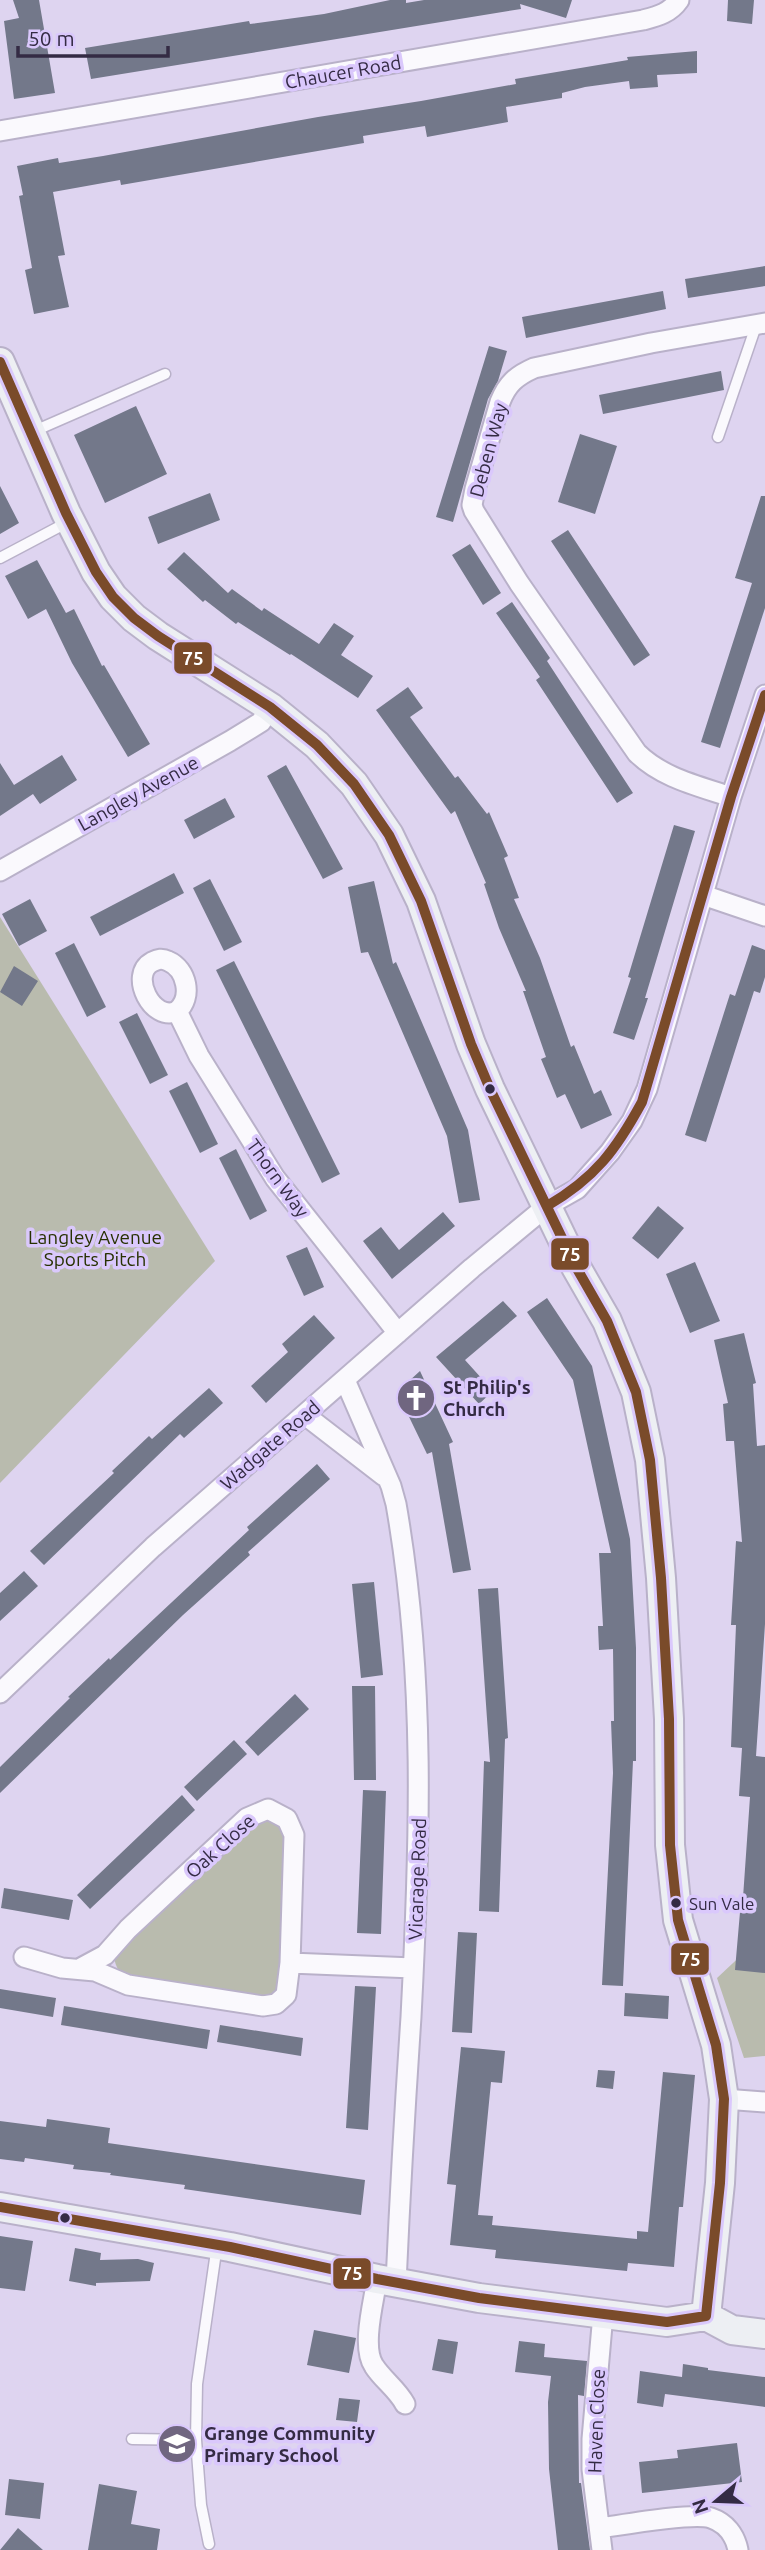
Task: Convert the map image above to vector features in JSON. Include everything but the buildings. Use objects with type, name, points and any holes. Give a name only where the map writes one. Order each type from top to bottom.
[{"type":"street","name":"Chaucer Road","points":[[0,131],[643,20],[670,11],[679,0]]},
{"type":"street","name":"Deben Way","points":[[731,797],[666,774],[637,753],[519,583],[482,527],[472,505],[500,402],[504,391],[518,375],[651,343],[761,323]]},
{"type":"street","points":[[0,362],[70,521],[106,589],[134,618],[176,649],[270,707],[317,745],[366,800],[395,845],[421,901],[486,1080],[576,1267],[607,1321],[636,1392],[650,1460],[665,1628],[670,1719],[670,1845],[678,1920],[716,2045],[724,2099],[720,2183],[706,2316]]},
{"type":"street","name":"Wadgate Road","points":[[0,1693],[153,1547],[547,1206],[577,1189],[597,1167],[632,1121],[642,1102],[731,797],[765,695]]},
{"type":"street","name":"Langley Avenue","points":[[0,871],[230,741],[261,722],[270,707]]},
{"type":"street","points":[[704,895],[765,916]]},
{"type":"street","name":"Thorn Way","points":[[177,1011],[212,1077],[275,1178],[398,1333]]},
{"type":"street","name":"Vicarage Road","points":[[345,1380],[387,1478],[398,1515],[417,1676],[420,1779],[413,1968],[386,2281],[369,2332],[373,2365],[400,2394],[405,2404]]},
{"type":"street","points":[[305,1415],[387,1478]]},
{"type":"street","name":"Oak Close","points":[[24,1957],[62,1968],[103,1973],[128,1985],[263,2006],[276,2004],[286,1995],[290,1963],[294,1835],[287,1819],[268,1809],[247,1818],[128,1929],[105,1955],[79,1969]]},
{"type":"street","points":[[290,1963],[413,1968]]},
{"type":"street","points":[[724,2099],[765,2102]]},
{"type":"street","points":[[0,2207],[217,2245],[479,2298],[667,2322],[706,2316],[732,2330],[765,2334]]},
{"type":"street","name":"Haven Close","points":[[602,2550],[592,2469],[592,2439],[603,2314]]},
{"type":"street","points":[[600,2528],[702,2516],[727,2528],[734,2536],[738,2550]]},
{"type":"lane","points":[[718,437],[761,323]]},
{"type":"lane","points":[[28,424],[165,374]]},
{"type":"lane","points":[[0,558],[70,521]]},
{"type":"lane","points":[[209,2544],[201,2505],[196,2440],[197,2384],[217,2245]]},
{"type":"lane","points":[[132,2439],[196,2440]]},
{"type":"green space","name":"Langley Avenue Sports Pitch","points":[[0,917],[215,1261],[0,1483]]},
{"type":"green space","points":[[276,1818],[288,1836],[284,1983],[269,1999],[127,1977],[121,1973],[114,1954],[250,1822]]},
{"type":"green space","points":[[765,1933],[765,2056],[744,2058],[717,1978]]},
{"type":"transit line","name":"75","points":[[0,362],[66,513],[96,572],[113,597],[134,618],[158,636],[270,707],[317,745],[354,784],[389,835],[421,901],[471,1044],[490,1089],[576,1267],[607,1321],[636,1392],[650,1460],[661,1578],[669,1719],[670,1845],[678,1920],[716,2045],[724,2099],[720,2183],[706,2316]]},
{"type":"transit line","name":"75","points":[[547,1206],[578,1185],[603,1162],[642,1102],[731,797],[765,695]]},
{"type":"transit line","name":"75","points":[[0,2207],[230,2247],[479,2298],[667,2322],[706,2316]]},
{"type":"place","name":"St Philip's Church","points":[[416,1398]]},
{"type":"place","name":"Sun Vale","points":[[676,1903]]},
{"type":"place","name":"Grange Community Primary School","points":[[177,2444]]}]
